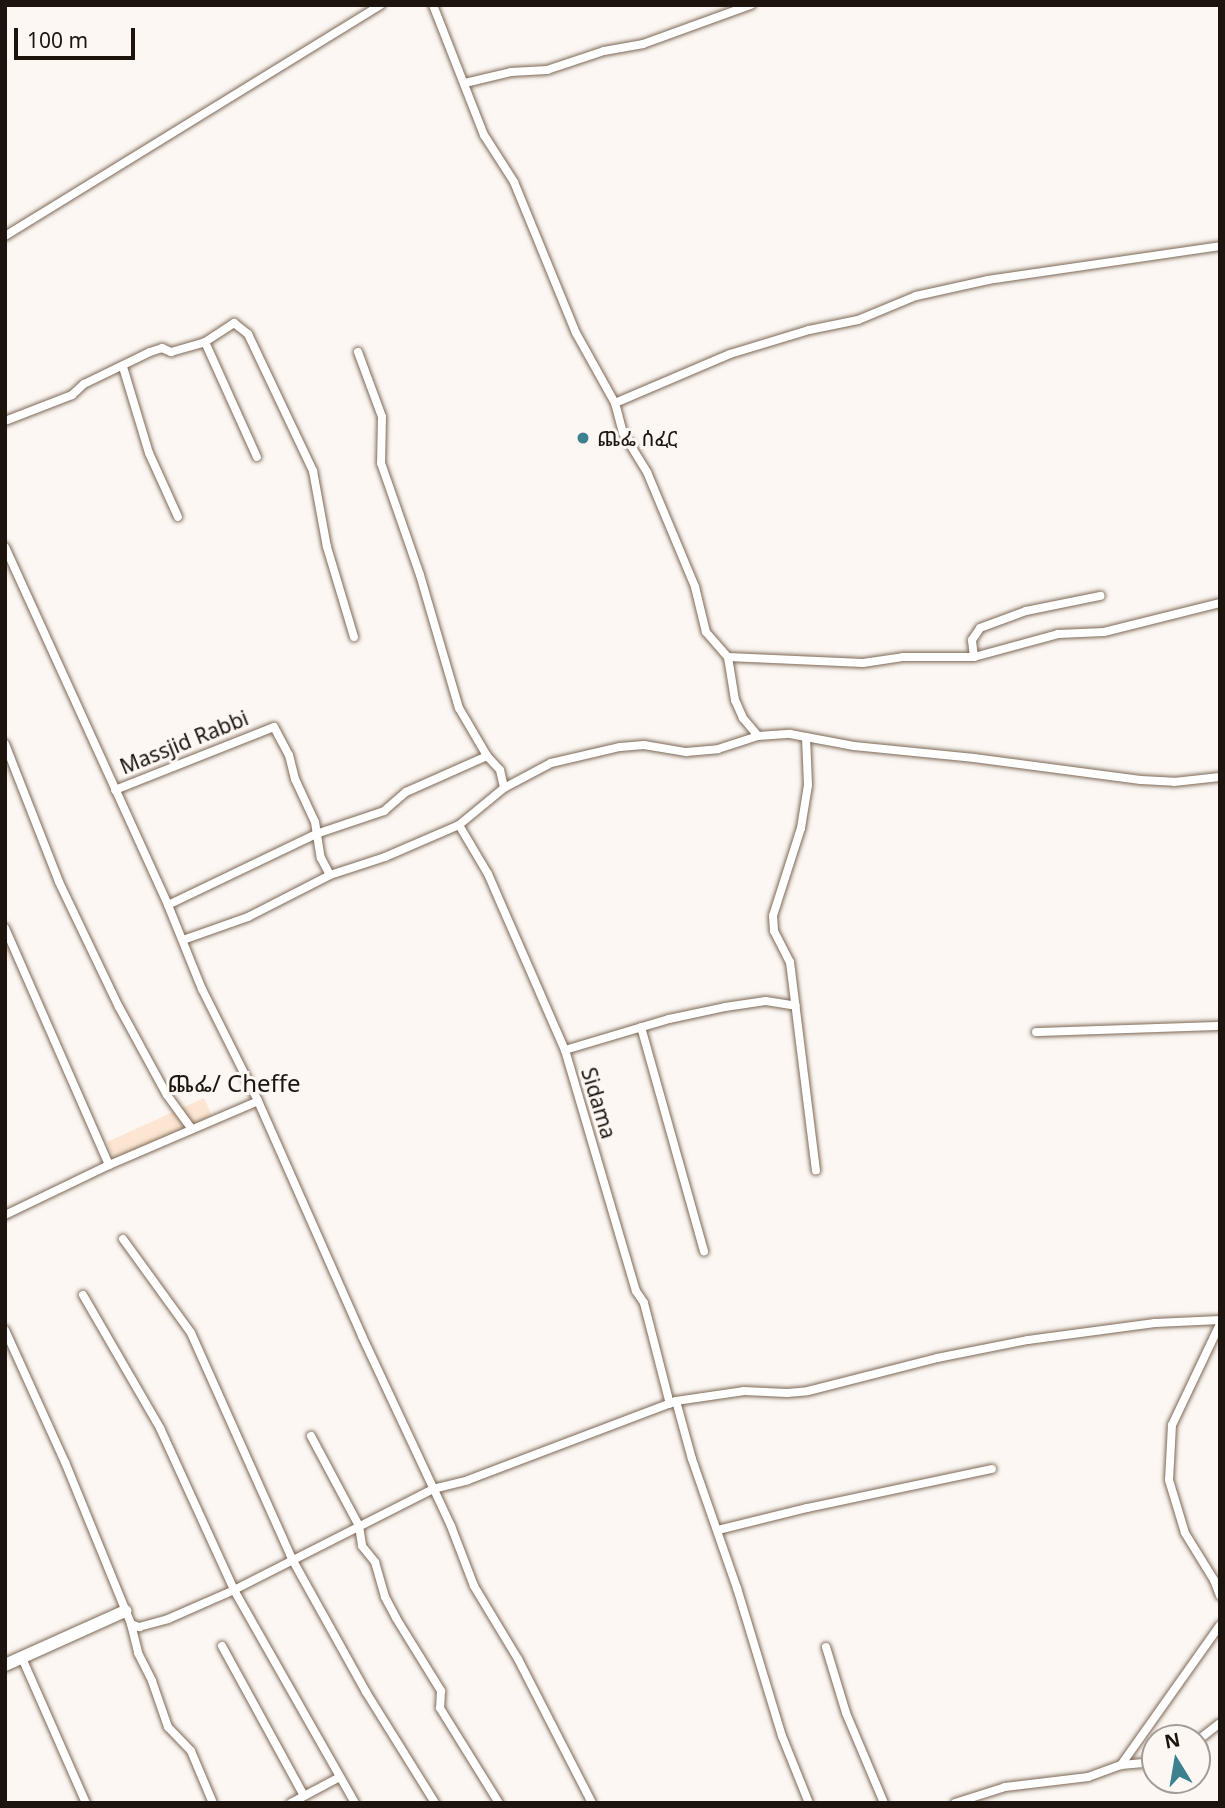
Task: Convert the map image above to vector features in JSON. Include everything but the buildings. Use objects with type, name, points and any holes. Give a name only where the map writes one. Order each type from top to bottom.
[{"type":"street","points":[[5,236],[381,5]]},
{"type":"street","points":[[433,5],[484,135],[514,182],[576,333],[615,403],[623,433],[647,472],[695,587],[706,632],[728,657],[735,700],[743,718],[758,736]]},
{"type":"street","points":[[465,83],[511,72],[547,70],[604,51],[643,44],[751,5]]},
{"type":"street","points":[[615,403],[730,354],[808,330],[858,320],[916,296],[989,280],[1220,246]]},
{"type":"street","points":[[5,421],[72,394],[83,384],[162,348],[171,352],[205,342],[234,323],[248,334],[313,471],[327,547],[354,637]]},
{"type":"street","points":[[205,342],[257,457]]},
{"type":"street","points":[[358,352],[382,417],[381,463],[421,575],[459,708],[487,756],[500,770],[504,788]]},
{"type":"street","points":[[123,367],[138,409],[149,453],[178,517]]},
{"type":"street","points":[[5,547],[168,905],[202,989],[258,1101],[474,1586],[518,1659],[592,1803]]},
{"type":"street","points":[[974,657],[972,640],[980,628],[1026,611],[1100,596]]},
{"type":"street","points":[[728,657],[863,663],[903,657],[974,657],[1058,634],[1104,632],[1220,603]]},
{"type":"street","name":"Massjid Rabbi","points":[[115,790],[274,727],[289,755],[295,779],[315,822],[321,858],[330,875]]},
{"type":"street","points":[[183,940],[248,917],[330,875],[394,854],[459,825],[504,788],[551,763],[620,747],[644,745],[686,752],[718,749],[758,736],[806,737],[854,746],[974,758],[1141,780],[1174,782],[1220,777]]},
{"type":"street","points":[[806,737],[808,785],[801,828],[773,916],[774,931],[790,962],[817,1170]]},
{"type":"street","points":[[5,744],[60,882],[119,1007],[167,1095],[191,1129]]},
{"type":"street","points":[[168,905],[316,834],[384,811],[406,792],[487,756]]},
{"type":"street","name":"Sidama","points":[[459,825],[488,874],[565,1050],[636,1291],[644,1303],[673,1402],[718,1530],[782,1736],[809,1803]]},
{"type":"street","points":[[5,928],[108,1165]]},
{"type":"street","points":[[565,1050],[669,1019],[766,1001],[796,1006]]},
{"type":"street","points":[[1036,1032],[1220,1026]]},
{"type":"street","points":[[641,1027],[704,1251]]},
{"type":"street","points":[[5,1215],[108,1165],[258,1101]]},
{"type":"street","points":[[123,1239],[191,1333],[292,1559],[366,1692],[435,1803]]},
{"type":"street","points":[[83,1295],[160,1428],[234,1590],[355,1803]]},
{"type":"street","points":[[131,1624],[139,1627],[168,1619],[234,1590],[433,1489],[468,1480],[673,1402],[744,1391],[787,1394],[808,1391],[937,1358],[1028,1340],[1155,1323],[1220,1322],[1172,1425],[1169,1480],[1185,1533],[1214,1580],[1220,1596]]},
{"type":"street","points":[[5,1330],[65,1462],[131,1624],[138,1653],[152,1681],[168,1727],[191,1751],[213,1803]]},
{"type":"street","points":[[312,1436],[359,1526],[362,1546],[375,1562],[385,1597],[441,1690],[440,1709],[499,1803]]},
{"type":"street","points":[[718,1530],[807,1508],[992,1469]]},
{"type":"street","points":[[5,1665],[125,1611]]},
{"type":"street","points":[[1121,1765],[1220,1625]]},
{"type":"street","points":[[222,1646],[303,1796]]},
{"type":"street","points":[[826,1647],[846,1713],[884,1803]]},
{"type":"street","points":[[22,1658],[86,1803]]},
{"type":"street","points":[[955,1803],[1005,1787],[1088,1777],[1121,1765],[1141,1763]]},
{"type":"street","points":[[291,1803],[340,1777]]},
{"type":"shaded area","points":[[204,1098],[212,1116],[115,1159],[107,1142]]},
{"type":"place","name":"ጨፌ ሰፈር","points":[[583,438]]},
{"type":"district","name":"ጨፌ/ Cheffe","points":[[234,1083]]}]
